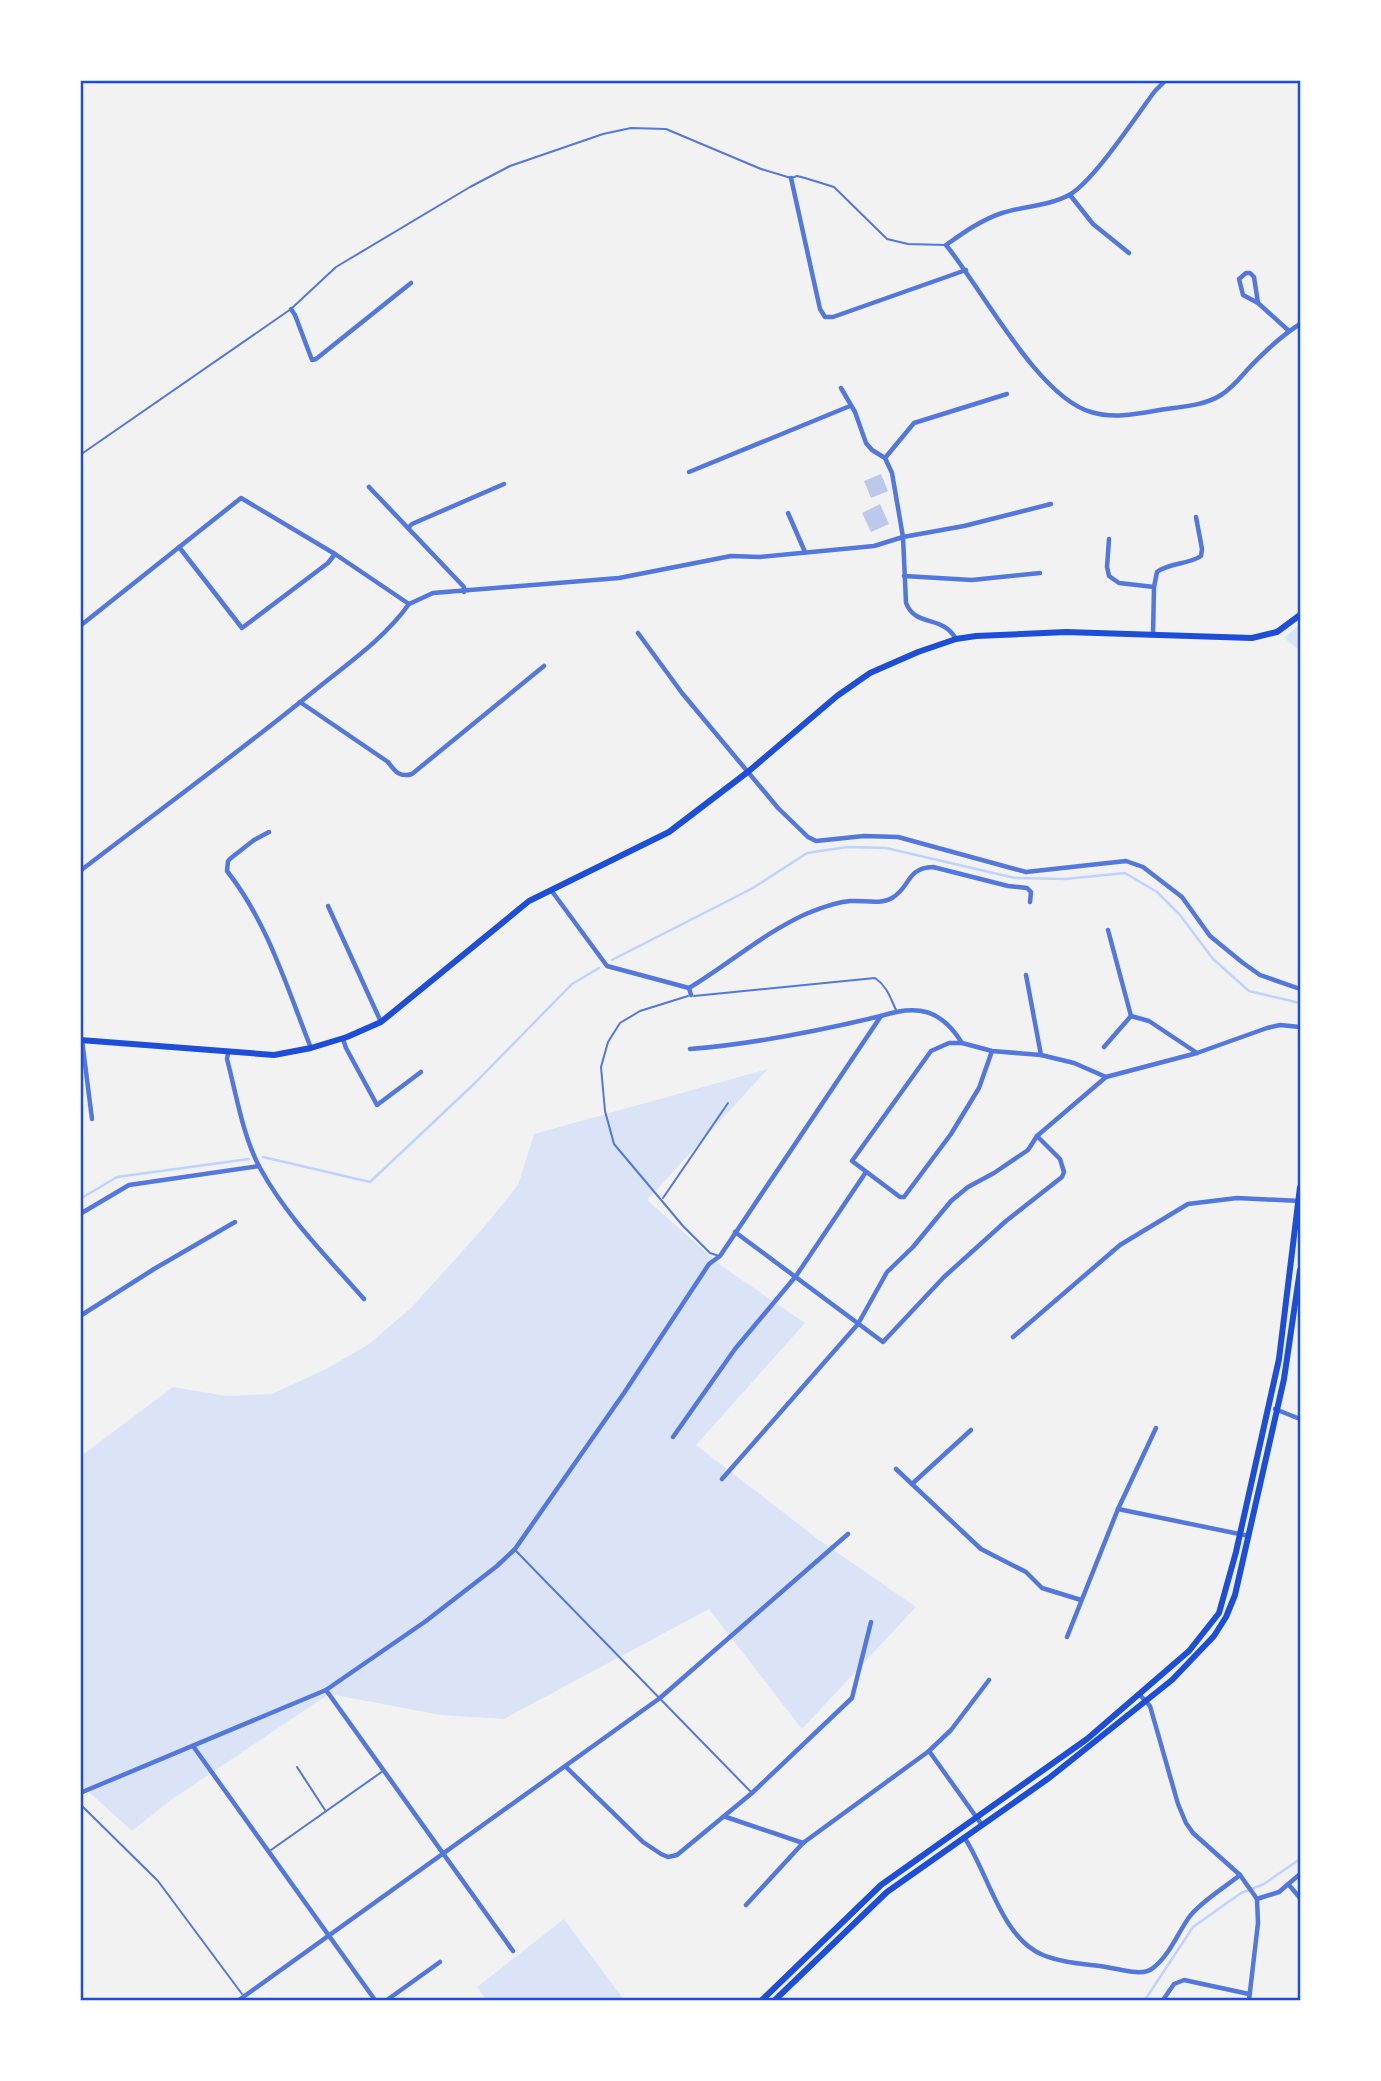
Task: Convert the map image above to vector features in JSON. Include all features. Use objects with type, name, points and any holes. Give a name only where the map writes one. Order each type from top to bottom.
[{"type":"main road","points":[[81,1040],[275,1055],[343,1039],[381,1022],[529,901],[657,839],[749,771],[837,696],[870,673],[918,652],[956,639],[976,636],[1066,632],[1252,638],[1277,632],[1300,615]]},
{"type":"main road","points":[[762,2000],[881,1885],[1087,1739],[1189,1651],[1219,1612],[1226,1594],[1268,1407],[1284,1322],[1300,1187]]},
{"type":"main road","points":[[775,2000],[887,1892],[1093,1745],[1172,1680],[1214,1636],[1235,1595],[1249,1536],[1286,1370],[1300,1270]]},
{"type":"street","points":[[1166,80],[1154,91],[1093,173],[1070,195],[1038,206],[1002,213],[946,245],[1025,358],[1074,405],[1088,412],[1108,416],[1151,412],[1219,397],[1289,331],[1300,324]]},
{"type":"street","points":[[790,178],[820,309],[825,317],[833,317],[966,270]]},
{"type":"street","points":[[1070,195],[1093,224],[1129,253]]},
{"type":"street","points":[[1258,303],[1254,277],[1246,273],[1239,279],[1243,295],[1258,303],[1289,331]]},
{"type":"street","points":[[291,309],[312,360],[411,283]]},
{"type":"street","points":[[841,388],[855,412],[866,443],[885,458],[892,473],[903,537],[908,610],[914,616],[946,626],[956,639]]},
{"type":"street","points":[[885,458],[914,423],[1007,394]]},
{"type":"street","points":[[689,472],[850,406]]},
{"type":"street","points":[[408,528],[504,484]]},
{"type":"street","points":[[369,487],[464,587],[464,592]]},
{"type":"street","points":[[80,626],[241,498],[335,554],[409,604]]},
{"type":"street","points":[[80,871],[300,702],[398,621],[409,604],[433,593],[619,578],[731,556],[760,557],[874,546],[1051,504]]},
{"type":"street","points":[[789,513],[805,552]]},
{"type":"street","points":[[1153,635],[1157,572],[1201,556],[1196,517]]},
{"type":"street","points":[[1109,539],[1109,576],[1119,583],[1154,587]]},
{"type":"street","points":[[179,547],[242,628],[328,563],[335,554]]},
{"type":"street","points":[[904,576],[972,580],[1040,573]]},
{"type":"street","points":[[638,633],[682,693],[794,826],[816,841],[864,836],[898,838],[1026,872],[1126,861],[1143,867],[1182,897],[1222,948],[1260,975],[1300,989]]},
{"type":"street","points":[[300,702],[388,762],[398,775],[405,776],[412,774],[544,666]]},
{"type":"street","points":[[269,832],[231,858],[227,871],[246,896],[272,949],[311,1048]]},
{"type":"street","points":[[551,889],[607,966],[689,988],[807,914],[835,904],[892,898],[914,872],[925,867],[1027,888],[1031,892],[1030,902]]},
{"type":"street","points":[[328,906],[381,1022]]},
{"type":"street","points":[[1108,930],[1131,1016]]},
{"type":"street","points":[[1026,975],[1041,1055]]},
{"type":"street","points":[[689,988],[691,995]]},
{"type":"street","points":[[690,1049],[743,1045],[896,1012],[922,1010],[934,1014],[954,1031],[962,1042]]},
{"type":"street","points":[[80,1793],[326,1690],[426,1621],[515,1549],[624,1393],[709,1264],[720,1256],[881,1016]]},
{"type":"street","points":[[1104,1047],[1131,1016]]},
{"type":"street","points":[[1131,1016],[1149,1021],[1198,1053]]},
{"type":"street","points":[[722,1479],[858,1324],[887,1272],[951,1201],[968,1187],[1028,1150],[1037,1136],[1106,1077],[1198,1053],[1267,1028],[1280,1025],[1300,1027]]},
{"type":"street","points":[[343,1039],[377,1105],[421,1072]]},
{"type":"street","points":[[81,1040],[92,1119]]},
{"type":"street","points":[[992,1051],[979,1088],[951,1134],[909,1193],[900,1198],[852,1161],[931,1051],[949,1043],[962,1042],[992,1051],[1041,1055],[1074,1063],[1106,1077]]},
{"type":"street","points":[[228,1053],[227,1059],[239,1106],[259,1166],[287,1208],[364,1299]]},
{"type":"street","points":[[735,1232],[883,1342],[944,1277],[1006,1221],[1062,1177],[1064,1172],[1060,1159],[1037,1136]]},
{"type":"street","points":[[80,1214],[129,1185],[259,1166]]},
{"type":"street","points":[[673,1437],[736,1349],[796,1276],[866,1172]]},
{"type":"street","points":[[1013,1337],[1120,1245],[1188,1204],[1237,1198],[1300,1201]]},
{"type":"street","points":[[80,1316],[234,1222]]},
{"type":"street","points":[[1268,1407],[1300,1419]]},
{"type":"street","points":[[1067,1637],[1118,1509],[1156,1428]]},
{"type":"street","points":[[912,1484],[971,1430]]},
{"type":"street","points":[[896,1469],[981,1549],[1026,1572],[1042,1588],[1080,1600]]},
{"type":"street","points":[[1118,1509],[1249,1536]]},
{"type":"street","points":[[243,1999],[660,1698],[848,1534]]},
{"type":"street","points":[[566,1767],[643,1842],[667,1857],[677,1855],[752,1793],[852,1698],[871,1622]]},
{"type":"street","points":[[746,1905],[803,1843],[929,1751],[951,1730],[989,1680]]},
{"type":"street","points":[[326,1690],[513,1951]]},
{"type":"street","points":[[1139,1694],[1150,1706],[1186,1824],[1240,1875],[1256,1896],[1258,1923],[1249,1997],[1184,1980],[1174,1984],[1163,2000]]},
{"type":"street","points":[[192,1746],[375,2000]]},
{"type":"street","points":[[929,1751],[982,1825]]},
{"type":"street","points":[[725,1816],[803,1843]]},
{"type":"street","points":[[964,1837],[985,1872],[1003,1913],[1026,1944],[1043,1955],[1118,1969],[1153,1969],[1191,1915],[1240,1875]]},
{"type":"street","points":[[1256,1896],[1279,1892],[1300,1874]]},
{"type":"street","points":[[1289,1885],[1300,1898]]},
{"type":"street","points":[[387,2000],[440,1962]]},
{"type":"lane","points":[[80,454],[291,309],[336,267],[510,166],[603,134],[631,128],[666,130],[761,169],[834,187],[887,239],[908,244],[946,245]]},
{"type":"lane","points":[[720,1256],[710,1253],[614,1144],[605,1111],[601,1067],[608,1042],[620,1023],[640,1011],[691,995],[875,978],[883,983],[896,1012]]},
{"type":"lane","points":[[662,1199],[728,1103]]},
{"type":"lane","points":[[515,1549],[752,1793]]},
{"type":"lane","points":[[297,1767],[326,1811]]},
{"type":"lane","points":[[270,1851],[384,1771]]},
{"type":"lane","points":[[80,1804],[158,1881],[243,1999]]},
{"type":"shaded area","points":[[1300,624],[1300,651],[1284,638]]},
{"type":"shaded area","points":[[768,1069],[647,1200],[723,1267],[805,1323],[696,1445],[819,1540],[916,1607],[802,1729],[709,1609],[504,1719],[441,1715],[329,1694],[168,1802],[132,1831],[81,1785],[81,1456],[173,1387],[227,1396],[272,1394],[326,1369],[369,1344],[412,1307],[518,1185],[534,1134]]},
{"type":"shaded area","points":[[564,1919],[624,2000],[486,2000],[477,1987]]},
{"type":"building","points":[[881,474],[888,491],[871,498],[864,481]]},
{"type":"building","points":[[880,504],[889,524],[871,532],[862,513]]},
{"type":"waterway","points":[[612,960],[753,888],[807,853],[847,847],[886,848],[1015,878],[1065,879],[1125,873],[1157,892],[1180,915],[1213,959],[1249,991],[1300,1003]]},
{"type":"waterway","points":[[263,1157],[370,1182],[475,1083],[572,984],[599,968]]},
{"type":"waterway","points":[[80,1199],[117,1177],[249,1159]]},
{"type":"waterway","points":[[1145,2000],[1193,1927],[1241,1893],[1264,1884],[1300,1859]]}]
